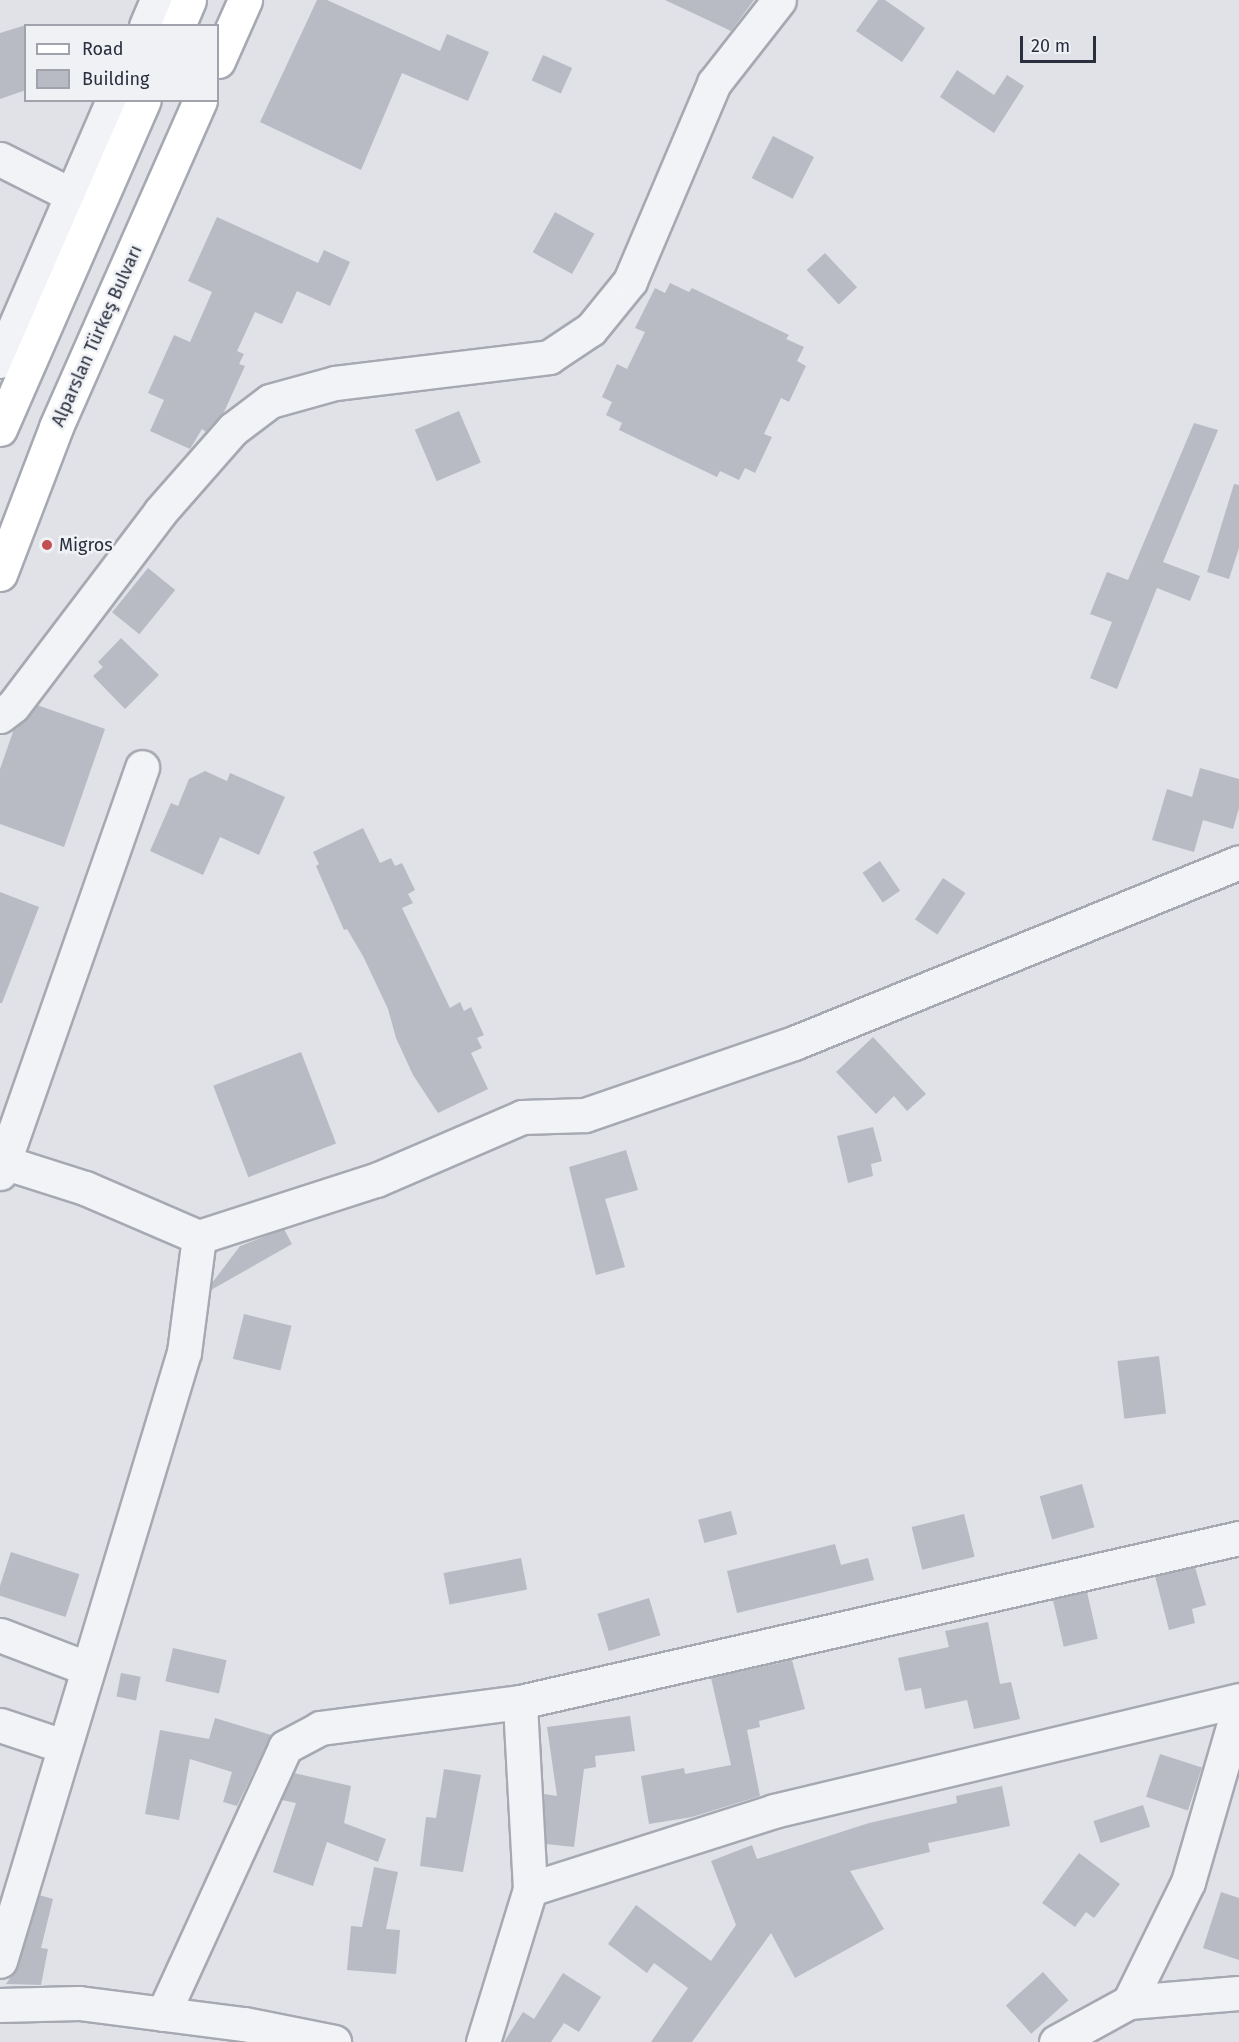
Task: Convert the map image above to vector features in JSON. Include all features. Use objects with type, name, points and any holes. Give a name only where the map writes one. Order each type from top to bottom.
[{"type":"main road","points":[[178,24],[189,0]]},
{"type":"main road","points":[[219,60],[245,0]]},
{"type":"main road","points":[[0,429],[84,202],[143,102]]},
{"type":"main road","name":"Alparslan Türkeş Bulvarı","points":[[0,574],[56,426],[199,102]]},
{"type":"street","points":[[147,24],[157,0]]},
{"type":"street","points":[[0,716],[13,706],[160,512],[233,429],[270,401],[335,383],[549,357],[591,329],[630,281],[714,83],[778,0]]},
{"type":"street","points":[[0,361],[84,202],[112,102]]},
{"type":"street","points":[[0,159],[84,202]]},
{"type":"street","points":[[142,767],[1,1166],[85,1188],[199,1238],[375,1180],[522,1117],[585,1115],[794,1043],[1239,862]]},
{"type":"street","points":[[0,1961],[86,1668],[184,1352],[199,1238]]},
{"type":"street","points":[[163,2014],[285,1747],[320,1728],[520,1702],[1239,1538]]},
{"type":"street","points":[[0,1635],[86,1668]]},
{"type":"street","points":[[530,1889],[774,1811],[1239,1700]]},
{"type":"street","points":[[483,2042],[530,1889],[520,1702]]},
{"type":"street","points":[[1115,2020],[1188,1882],[1239,1706]]},
{"type":"street","points":[[0,1725],[63,1746]]},
{"type":"street","points":[[1056,2042],[1115,2020],[1239,1993]]},
{"type":"street","points":[[0,2006],[79,2003],[163,2014],[243,2033],[334,2042]]},
{"type":"building","points":[[317,0],[327,0],[440,51],[447,34],[489,52],[468,101],[402,73],[361,170],[260,122]]},
{"type":"building","points":[[665,0],[754,0],[731,31]]},
{"type":"building","points":[[878,0],[885,0],[925,28],[902,62],[856,31]]},
{"type":"building","points":[[24,26],[24,91],[0,99],[0,33]]},
{"type":"building","points":[[543,55],[572,68],[561,94],[532,81]]},
{"type":"building","points":[[957,70],[994,95],[1007,75],[1024,86],[994,133],[940,97]]},
{"type":"building","points":[[773,136],[814,157],[793,199],[752,178]]},
{"type":"building","points":[[555,212],[594,234],[572,274],[533,252]]},
{"type":"building","points":[[217,217],[318,263],[324,250],[350,262],[330,306],[297,291],[282,324],[255,312],[237,351],[244,354],[239,364],[245,366],[224,412],[206,432],[202,429],[190,449],[150,431],[164,400],[148,393],[174,335],[190,342],[212,292],[188,281]]},
{"type":"building","points":[[825,253],[857,287],[839,304],[807,270]]},
{"type":"building","points":[[670,283],[689,292],[692,288],[789,335],[786,339],[804,347],[797,361],[806,366],[789,402],[781,398],[764,434],[772,437],[755,473],[745,468],[739,480],[720,471],[717,477],[619,430],[622,423],[606,415],[612,402],[602,397],[617,364],[627,369],[645,332],[635,328],[655,288],[665,293]]},
{"type":"building","points":[[459,411],[481,463],[437,481],[415,430]]},
{"type":"building","points":[[1194,423],[1218,430],[1163,562],[1200,576],[1190,601],[1157,588],[1117,689],[1090,678],[1112,622],[1090,614],[1107,572],[1128,580]]},
{"type":"building","points":[[1234,484],[1239,485],[1239,548],[1229,579],[1207,572]]},
{"type":"building","points":[[148,568],[175,590],[139,634],[112,612]]},
{"type":"building","points":[[121,638],[159,675],[125,709],[93,676],[103,667],[98,662]]},
{"type":"building","points":[[37,705],[105,729],[64,847],[0,824],[0,769],[14,729]]},
{"type":"building","points":[[1200,768],[1239,779],[1239,808],[1233,829],[1203,820],[1194,852],[1152,840],[1167,789],[1192,797]]},
{"type":"building","points":[[205,771],[227,781],[230,773],[285,797],[259,855],[220,837],[203,875],[150,851],[171,803],[178,806],[189,779]]},
{"type":"building","points":[[363,828],[380,863],[391,858],[395,866],[402,863],[415,890],[408,894],[413,903],[402,908],[450,1008],[460,1002],[464,1011],[471,1007],[484,1035],[477,1038],[482,1048],[471,1053],[488,1089],[438,1113],[413,1075],[396,1038],[388,1009],[363,956],[347,929],[344,930],[316,866],[319,864],[313,852]]},
{"type":"building","points":[[880,861],[900,891],[883,903],[863,873]]},
{"type":"building","points":[[943,878],[965,893],[937,935],[915,919]]},
{"type":"building","points":[[0,892],[39,907],[2,1003],[0,1003]]},
{"type":"building","points":[[873,1037],[926,1094],[907,1111],[894,1096],[876,1114],[836,1072]]},
{"type":"building","points":[[301,1052],[336,1143],[248,1177],[213,1086]]},
{"type":"building","points":[[873,1127],[882,1161],[871,1164],[873,1176],[848,1183],[837,1136]]},
{"type":"building","points":[[626,1150],[638,1190],[605,1199],[625,1267],[596,1275],[569,1167]]},
{"type":"building","points":[[284,1229],[292,1244],[211,1290],[212,1283],[240,1246]]},
{"type":"building","points":[[244,1314],[292,1326],[280,1370],[233,1359]]},
{"type":"building","points":[[1159,1356],[1166,1414],[1124,1419],[1117,1361]]},
{"type":"building","points":[[1082,1484],[1094,1527],[1052,1539],[1040,1496]]},
{"type":"building","points":[[731,1511],[737,1534],[704,1543],[698,1520]]},
{"type":"building","points":[[964,1514],[975,1557],[922,1570],[912,1527]]},
{"type":"building","points":[[835,1544],[841,1565],[868,1558],[874,1580],[737,1613],[727,1571]]},
{"type":"building","points":[[11,1552],[79,1574],[66,1617],[0,1596],[0,1586]]},
{"type":"building","points":[[521,1558],[527,1589],[450,1604],[443,1573]]},
{"type":"building","points":[[1195,1567],[1206,1605],[1192,1609],[1195,1623],[1169,1630],[1155,1576]]},
{"type":"building","points":[[1087,1592],[1098,1639],[1064,1647],[1053,1600]]},
{"type":"building","points":[[649,1598],[660,1635],[609,1651],[597,1614]]},
{"type":"building","points":[[988,1622],[1000,1684],[1011,1682],[1020,1719],[974,1729],[967,1700],[925,1709],[921,1688],[905,1691],[898,1658],[949,1647],[945,1631]]},
{"type":"building","points":[[173,1648],[227,1660],[219,1694],[165,1681]]},
{"type":"building","points":[[792,1660],[805,1709],[759,1721],[760,1727],[747,1730],[760,1796],[692,1817],[649,1824],[641,1776],[684,1768],[685,1774],[731,1765],[711,1678]]},
{"type":"building","points":[[121,1673],[141,1677],[136,1700],[116,1697]]},
{"type":"building","points":[[630,1716],[635,1751],[595,1756],[596,1767],[584,1769],[574,1847],[546,1844],[544,1794],[557,1796],[547,1727]]},
{"type":"building","points":[[215,1718],[271,1735],[237,1806],[223,1802],[232,1772],[190,1759],[179,1820],[145,1814],[160,1730],[209,1739]]},
{"type":"building","points":[[1160,1754],[1202,1768],[1188,1810],[1146,1797]]},
{"type":"building","points":[[444,1769],[481,1775],[463,1872],[420,1866],[426,1817],[436,1818]]},
{"type":"building","points":[[294,1773],[351,1786],[344,1823],[386,1839],[378,1862],[327,1842],[313,1886],[273,1872],[296,1803],[282,1800]]},
{"type":"building","points":[[1002,1786],[1010,1826],[928,1843],[930,1852],[850,1871],[884,1929],[795,1978],[771,1933],[692,2042],[651,2042],[688,1988],[654,1963],[647,1973],[608,1944],[636,1905],[711,1961],[736,1925],[711,1861],[752,1845],[757,1859],[869,1823],[957,1803],[956,1796]]},
{"type":"building","points":[[1143,1805],[1150,1827],[1101,1843],[1094,1821]]},
{"type":"building","points":[[1079,1853],[1120,1884],[1094,1918],[1086,1912],[1075,1927],[1042,1903]]},
{"type":"building","points":[[374,1867],[398,1872],[386,1929],[400,1930],[396,1974],[347,1970],[351,1926],[362,1927]]},
{"type":"building","points":[[1221,1892],[1239,1898],[1239,1960],[1203,1948]]},
{"type":"building","points":[[39,1895],[53,1899],[41,1948],[48,1949],[41,1985],[6,1984],[18,1966]]},
{"type":"building","points":[[1043,1972],[1068,2000],[1031,2034],[1006,2005]]},
{"type":"building","points":[[563,1973],[601,1997],[579,2032],[564,2023],[551,2042],[504,2042],[523,2012],[534,2019]]},
{"type":"place","name":"Migros","points":[[47,545]]}]
